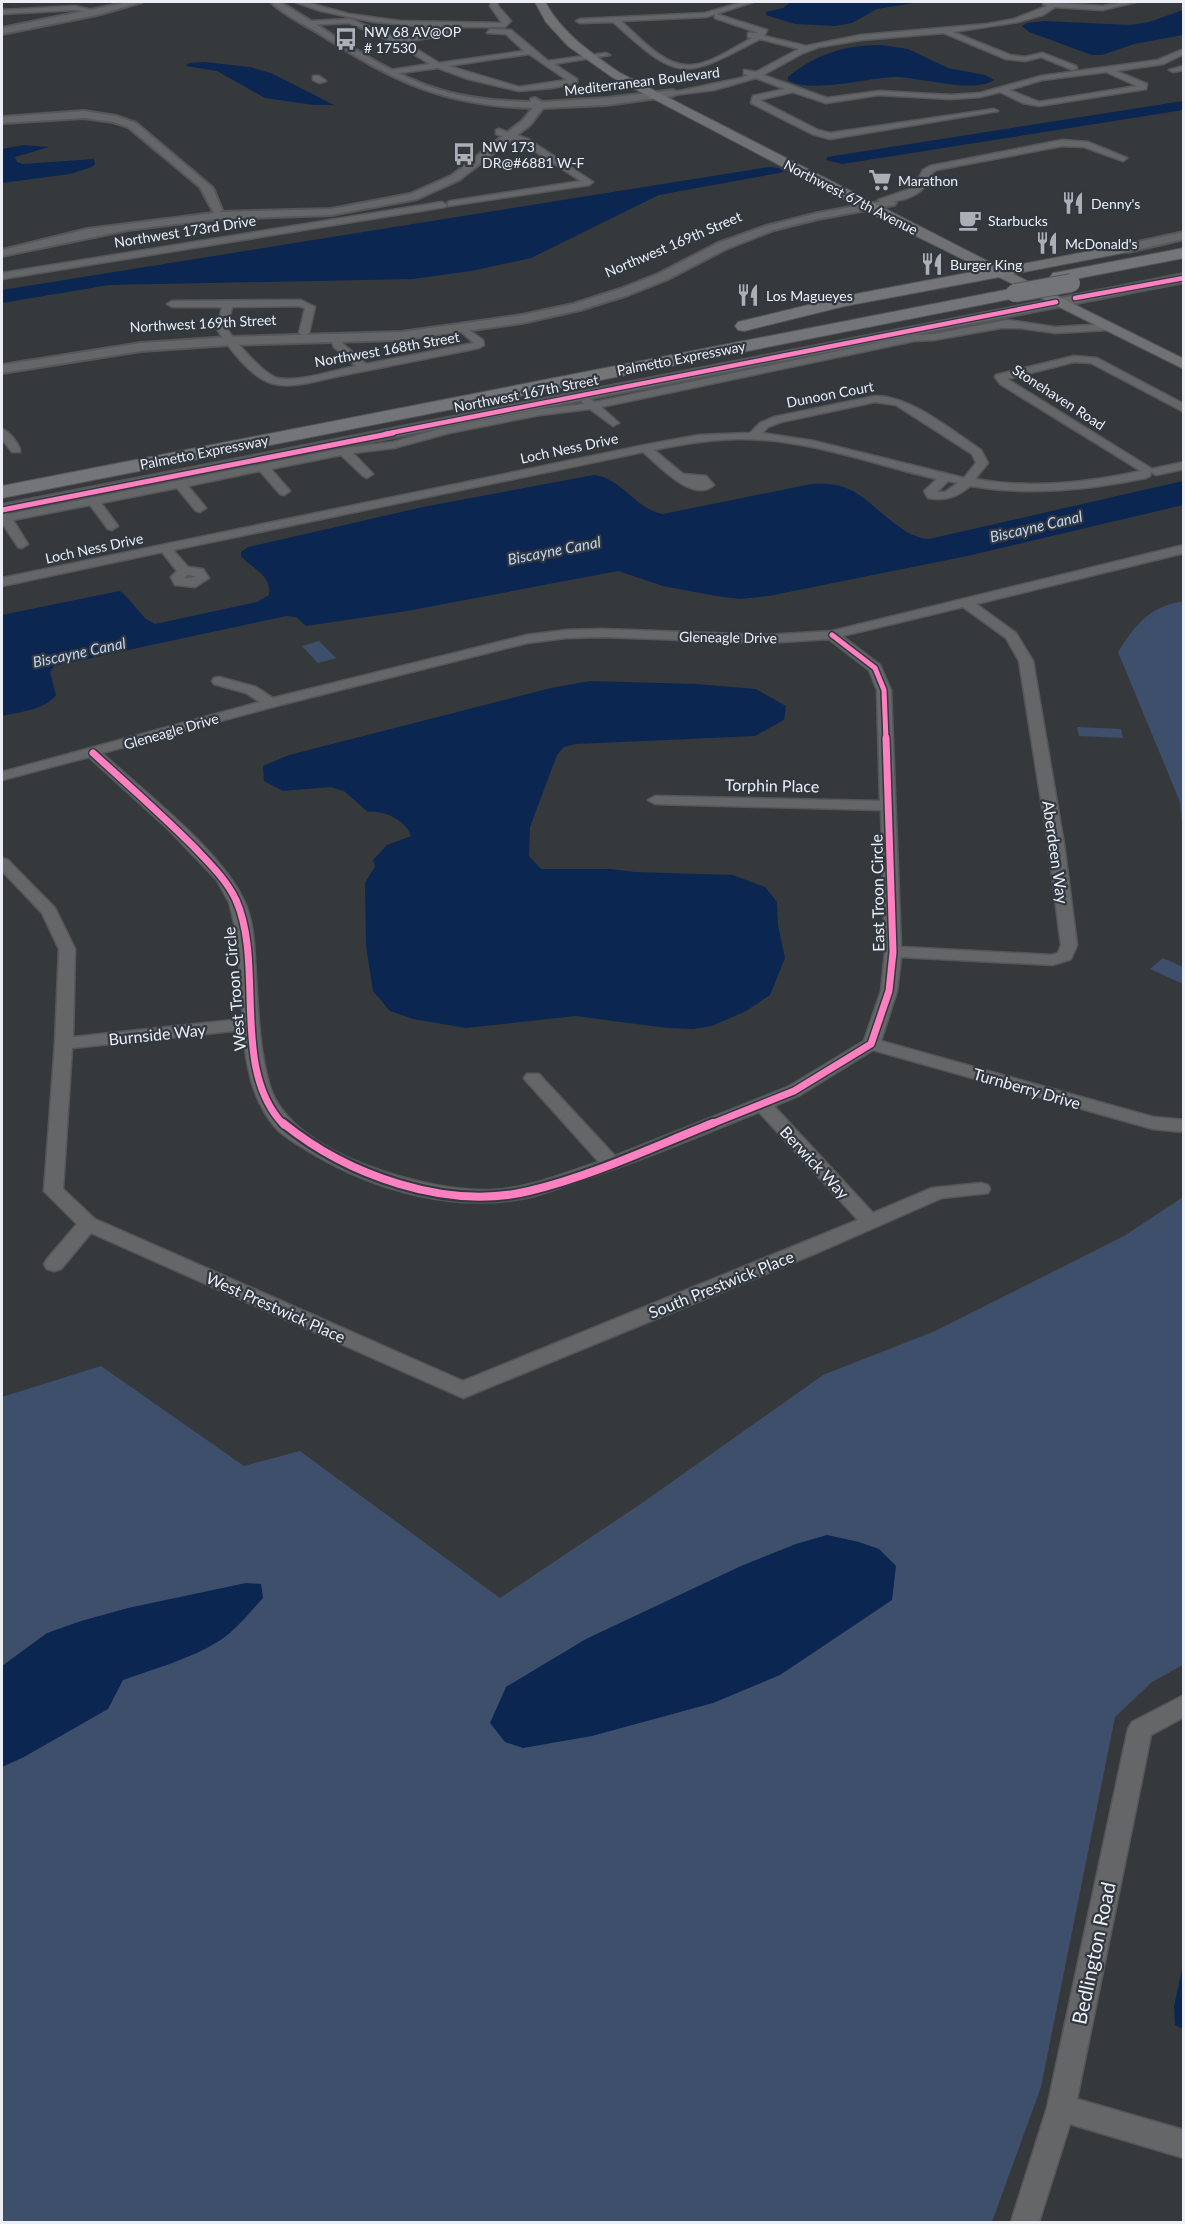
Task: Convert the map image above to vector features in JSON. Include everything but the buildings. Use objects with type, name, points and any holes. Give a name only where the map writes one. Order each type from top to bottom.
[{"type":"highway","points":[[1128,248],[1184,237]]},
{"type":"highway","name":"Palmetto Expressway","points":[[1069,286],[1184,253]]},
{"type":"highway","points":[[731,329],[838,302],[953,279],[975,272],[976,267],[967,256]]},
{"type":"highway","name":"Palmetto Expressway","points":[[2,480],[1005,284],[1069,286],[1184,261]]},
{"type":"highway","points":[[953,279],[1005,284]]},
{"type":"highway","name":"Palmetto Expressway","points":[[2,492],[494,395],[1005,284]]},
{"type":"highway","points":[[494,395],[554,388],[917,329]]},
{"type":"highway","points":[[236,435],[314,415],[618,355],[699,336]]},
{"type":"main road","name":"Northwest 67th Avenue","points":[[540,2],[557,30],[588,57],[722,124],[865,204],[967,256],[1005,284],[1056,302],[1184,365]]},
{"type":"main road","name":"Northwest 67th Avenue","points":[[567,20],[589,43],[661,93],[722,124],[748,132],[1018,268],[1069,286],[1102,324],[1184,354]]},
{"type":"main road","points":[[1005,284],[1018,268],[1128,248]]},
{"type":"street","points":[[2,31],[138,2]]},
{"type":"street","name":"Mediterranean Boulevard","points":[[275,2],[415,83],[465,99],[578,105],[708,86],[751,74],[802,47],[877,35],[1004,23],[1031,16],[1056,3]]},
{"type":"street","points":[[299,2],[315,8],[370,20],[463,26],[505,25],[507,21],[494,6],[494,2]]},
{"type":"street","points":[[580,21],[706,15],[749,2]]},
{"type":"street","points":[[1043,2],[1104,8],[1143,2]]},
{"type":"street","name":"Mediterranean Boulevard","points":[[938,29],[1011,16],[1043,2]]},
{"type":"street","points":[[1088,7],[1089,13],[1111,15],[1141,4],[1138,2]]},
{"type":"street","points":[[697,6],[719,25],[802,47]]},
{"type":"street","points":[[2,12],[75,8],[97,12]]},
{"type":"street","points":[[615,20],[650,50],[672,64],[686,69],[698,66],[759,37],[764,32],[718,16]]},
{"type":"street","points":[[957,19],[970,24]]},
{"type":"street","points":[[310,23],[350,21],[398,41],[437,65],[471,77],[519,89],[574,81],[530,52],[508,32],[456,31],[398,41]]},
{"type":"street","points":[[719,25],[737,22]]},
{"type":"street","points":[[938,29],[1009,57],[1025,59],[1042,55],[1073,68]]},
{"type":"street","points":[[751,74],[826,101],[879,93],[964,97],[980,95],[1041,78],[1144,65],[1184,51]]},
{"type":"street","points":[[391,71],[530,52]]},
{"type":"street","points":[[545,62],[606,55]]},
{"type":"street","points":[[1167,58],[1184,64]]},
{"type":"street","points":[[1173,70],[1184,68]]},
{"type":"street","points":[[1001,89],[1040,104],[1144,86],[1107,70]]},
{"type":"street","points":[[1104,81],[1145,77]]},
{"type":"street","points":[[794,89],[756,98],[754,101],[815,132],[830,135],[993,111],[964,97]]},
{"type":"street","points":[[999,102],[1030,95]]},
{"type":"street","points":[[953,107],[977,103]]},
{"type":"street","name":"Northwest 173rd Drive","points":[[2,253],[105,226],[217,216],[331,212],[361,205],[428,183],[499,132],[533,104]]},
{"type":"street","name":"Northwest 173rd Drive","points":[[2,246],[105,226],[216,210],[361,205],[413,197],[443,185],[510,136],[526,123],[533,104]]},
{"type":"street","points":[[2,120],[82,114],[119,119],[132,125],[204,184],[209,190],[216,210]]},
{"type":"street","points":[[900,114],[918,123]]},
{"type":"street","name":"Northwest 173rd Drive","points":[[2,276],[589,182],[525,141],[499,132]]},
{"type":"street","name":"Northwest 169th Street","points":[[886,202],[918,190],[923,186],[926,172],[933,168],[1047,144],[1085,144],[1118,158],[1079,147],[1057,147],[948,169],[939,172],[937,176]]},
{"type":"street","name":"Northwest 169th Street","points":[[2,369],[141,347],[227,338],[336,339],[463,329],[520,316],[618,285],[657,269],[706,244],[743,230],[800,214],[929,194]]},
{"type":"street","name":"Northwest 169th Street","points":[[2,363],[114,344],[418,327],[520,316],[576,307],[662,277],[740,239],[797,221],[865,204]]},
{"type":"street","points":[[361,205],[374,217]]},
{"type":"street","name":"Northwest 167th Street","points":[[2,515],[581,400],[1056,302],[1069,286],[1184,278]]},
{"type":"street","points":[[618,285],[632,289]]},
{"type":"street","points":[[171,304],[306,305],[310,307],[304,333]]},
{"type":"street","points":[[227,338],[222,330],[228,304]]},
{"type":"street","points":[[22,544],[2,515],[93,501],[344,451],[394,445],[536,413],[581,400],[768,370],[789,363],[910,339],[934,337],[985,327],[1019,325],[1058,330],[1102,324]]},
{"type":"street","name":"Northwest 168th Street","points":[[227,338],[268,378],[290,382],[479,345],[479,342],[463,329]]},
{"type":"street","points":[[336,339],[338,345],[365,368]]},
{"type":"street","name":"Stonehaven Road","points":[[1150,472],[1004,382],[1000,377],[1074,359],[1093,360],[1184,409]]},
{"type":"street","name":"Dunoon Court","points":[[753,436],[764,425],[778,419],[867,400],[888,399],[900,403],[977,452],[982,464],[968,481]]},
{"type":"street","points":[[581,400],[613,423]]},
{"type":"street","points":[[2,432],[16,450]]},
{"type":"street","name":"Loch Ness Drive","points":[[2,582],[692,439],[753,436],[800,442],[968,481],[1020,488],[1060,488],[1184,465]]},
{"type":"street","points":[[645,448],[683,477]]},
{"type":"street","points":[[344,451],[367,474]]},
{"type":"street","points":[[262,467],[284,491]]},
{"type":"street","points":[[947,476],[930,491],[932,495],[941,497],[952,494],[968,481]]},
{"type":"street","points":[[179,483],[200,508]]},
{"type":"street","points":[[93,501],[112,526]]},
{"type":"street","points":[[165,548],[184,570]]},
{"type":"street","name":"Gleneagle Drive","points":[[2,777],[271,704],[527,639],[566,634],[603,633],[766,639],[832,635],[1184,549]]},
{"type":"street","name":"Aberdeen Way","points":[[893,952],[1053,960],[1065,956],[1069,945],[1056,844],[1026,661],[1011,636],[965,602]]},
{"type":"street","name":"East Troon Circle","points":[[832,635],[875,668],[884,690],[893,952],[889,991],[871,1044]]},
{"type":"street","points":[[219,681],[251,690],[271,704]]},
{"type":"street","name":"West Troon Circle","points":[[93,753],[173,826],[224,878],[237,902],[245,935],[250,1024],[254,1057],[262,1090],[282,1124],[341,1162],[426,1191],[451,1195],[495,1196],[530,1191],[612,1164],[761,1103]]},
{"type":"street","name":"Torphin Place","points":[[655,800],[888,806]]},
{"type":"street","name":"West Prestwick Place","points":[[2,864],[49,911],[67,949],[64,1043],[53,1191],[88,1224],[463,1390]]},
{"type":"street","name":"Burnside Way","points":[[64,1043],[250,1024]]},
{"type":"street","points":[[761,1103],[794,1091],[871,1044]]},
{"type":"street","name":"Turnberry Drive","points":[[871,1044],[1153,1123],[1184,1126]]},
{"type":"street","points":[[533,1078],[612,1164]]},
{"type":"street","name":"Berwick Way","points":[[761,1103],[870,1221]]},
{"type":"street","name":"South Prestwick Place","points":[[463,1390],[812,1247],[939,1192],[981,1189]]},
{"type":"street","points":[[54,1264],[88,1224]]},
{"type":"street","name":"Bedlington Road","points":[[1025,2223],[1061,2108],[1140,1729],[1184,1705]]},
{"type":"street","points":[[1061,2108],[1184,2144]]},
{"type":"shaded area","points":[[1184,601],[1183,838],[1180,802],[1118,652],[1145,618],[1161,608]]},
{"type":"shaded area","points":[[319,641],[336,658],[318,663],[302,646]]},
{"type":"shaded area","points":[[1077,727],[1121,729],[1123,738],[1079,736]]},
{"type":"shaded area","points":[[1163,958],[1183,967],[1183,984],[1150,969]]},
{"type":"shaded area","points":[[1183,1197],[1183,1665],[1152,1682],[1115,1717],[1041,2087],[992,2222],[2,2222],[2,1397],[101,1366],[244,1466],[300,1451],[500,1598],[642,1503],[823,1375],[935,1331],[1124,1236]]},
{"type":"water","points":[[791,2],[920,2],[877,9],[852,23],[835,26],[795,24],[766,15],[766,12],[783,8]]},
{"type":"water","points":[[1183,10],[1183,35],[1134,44],[1102,55],[1092,55],[1029,32],[1022,26],[1027,23],[1044,21],[1130,25],[1149,22]]},
{"type":"water","points":[[868,45],[908,49],[948,68],[985,75],[994,80],[985,84],[960,85],[894,77],[809,86],[788,80],[788,77],[809,62],[832,52]]},
{"type":"water","points":[[204,62],[250,67],[271,73],[334,105],[314,105],[265,98],[217,71],[186,66],[189,63]]},
{"type":"water","points":[[1183,101],[1183,110],[842,164],[826,160],[827,157]]},
{"type":"water","points":[[23,145],[49,147],[15,157],[17,162],[22,164],[94,159],[95,164],[70,174],[2,183],[2,149]]},
{"type":"water","points":[[769,167],[779,168],[784,172],[659,195],[531,258],[471,271],[413,279],[109,285],[2,303],[2,290]]},
{"type":"water","name":"Biscayne Canal","points":[[594,475],[613,482],[645,507],[663,514],[811,484],[838,485],[862,497],[889,520],[909,533],[929,539],[1183,481],[1183,505],[967,556],[769,596],[740,599],[716,596],[663,586],[618,571],[407,611],[306,626],[296,617],[286,616],[54,666],[50,672],[56,695],[51,700],[31,710],[2,716],[2,615],[119,591],[146,619],[155,624],[257,602],[269,595],[269,588],[264,577],[241,556],[241,552],[248,547],[423,507]]},
{"type":"water","points":[[590,681],[696,684],[756,689],[786,706],[784,720],[755,736],[576,744],[564,747],[557,755],[530,827],[529,856],[541,869],[611,869],[635,872],[733,875],[765,887],[777,902],[778,925],[785,958],[770,995],[746,1011],[712,1026],[693,1029],[667,1028],[575,1016],[466,1028],[413,1019],[390,1011],[373,991],[366,946],[365,883],[375,866],[373,860],[387,845],[411,836],[408,830],[394,817],[368,812],[344,791],[330,787],[283,791],[264,781],[263,766],[289,755],[551,688]]},
{"type":"water","points":[[827,1535],[879,1549],[896,1566],[892,1600],[780,1675],[713,1703],[592,1736],[523,1748],[505,1742],[490,1723],[506,1687],[586,1639],[741,1566],[796,1544]]},
{"type":"water","points":[[246,1583],[261,1584],[263,1598],[225,1637],[184,1658],[123,1680],[108,1709],[2,1767],[2,1666],[47,1633],[81,1621],[128,1608]]},
{"type":"water","points":[[1183,1965],[1183,2029],[1175,2025],[1174,2006]]},
{"type":"cycle path","points":[[1075,298],[1184,278]]},
{"type":"cycle path","points":[[2,510],[1056,302]]},
{"type":"cycle path","points":[[93,753],[173,826],[224,878],[237,902],[245,935],[254,1057],[262,1090],[282,1123],[302,1139],[341,1162],[426,1191],[451,1195],[495,1196],[529,1191],[612,1164],[794,1091],[871,1044],[889,991],[893,952],[884,690],[875,668],[832,635]]},
{"type":"place","name":"NW 68 AV@OP # 17530","points":[[346,39]]},
{"type":"place","name":"NW 173 DR@#6881 W-F","points":[[464,154]]},
{"type":"place","name":"Marathon","points":[[880,180]]},
{"type":"place","name":"Denny's","points":[[1073,203]]},
{"type":"place","name":"Starbucks","points":[[970,220]]},
{"type":"place","name":"McDonald's","points":[[1047,243]]},
{"type":"place","name":"Burger King","points":[[932,264]]},
{"type":"place","name":"Los Magueyes","points":[[748,295]]}]
